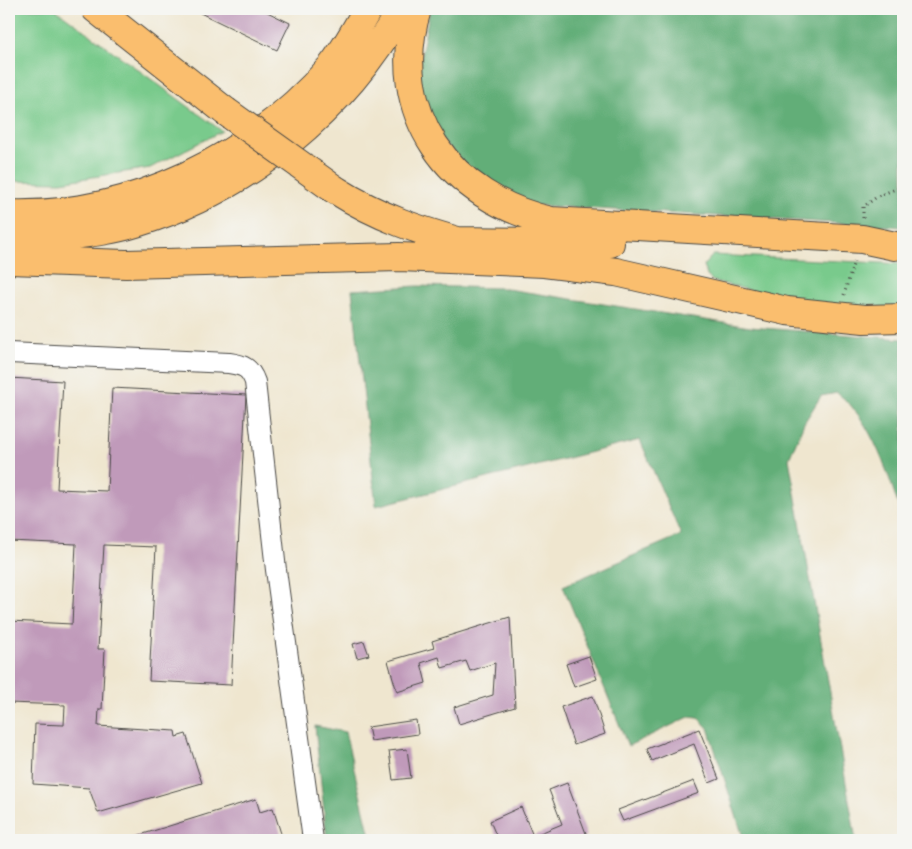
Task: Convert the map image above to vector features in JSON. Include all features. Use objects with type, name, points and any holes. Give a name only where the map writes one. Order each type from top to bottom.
[{"type":"highway","points":[[9,214],[76,210],[127,199],[188,176],[234,151],[286,112],[331,66],[368,9]]},
{"type":"highway","points":[[9,240],[81,234],[135,224],[200,199],[248,172],[301,133],[353,80],[401,9]]},
{"type":"highway","points":[[417,9],[411,28],[409,56],[410,78],[416,106],[426,130],[440,154],[473,188],[492,200],[530,216],[574,224],[899,247]]},
{"type":"highway","points":[[99,11],[225,111],[360,206],[407,227],[544,263]]},
{"type":"highway","points":[[455,240],[860,244]]},
{"type":"highway","points":[[9,260],[126,264],[399,257],[544,263],[616,272],[787,311],[829,316],[903,318]]},
{"type":"street","points":[[9,353],[229,363],[243,365],[251,371],[255,382],[276,570],[313,840]]},
{"type":"path","points":[[829,316],[846,290],[860,244],[863,207],[878,196],[903,186]]},
{"type":"green space","points":[[9,9],[55,9],[222,131],[150,168],[61,182],[9,181]]},
{"type":"green space","points":[[430,9],[903,9],[903,227],[531,205],[482,183],[439,137],[416,81]]},
{"type":"green space","points":[[713,255],[903,264],[903,307],[870,308],[798,302],[713,281],[707,276],[704,265]]},
{"type":"green space","points":[[417,286],[501,288],[750,327],[903,339],[903,521],[879,451],[860,418],[837,393],[821,396],[804,423],[789,459],[856,840],[744,840],[708,728],[698,718],[689,717],[628,746],[563,586],[681,535],[640,440],[376,506],[352,290]]},
{"type":"green space","points":[[315,726],[345,732],[371,840],[327,840]]},
{"type":"building","points":[[192,9],[261,9],[290,23],[277,50]]},
{"type":"building","points":[[9,378],[63,381],[57,489],[107,491],[112,388],[246,395],[231,685],[149,681],[156,547],[104,545],[98,649],[105,649],[102,709],[99,709],[98,726],[175,731],[176,737],[186,734],[202,783],[98,813],[89,788],[33,784],[35,724],[64,725],[65,705],[9,703],[9,621],[72,624],[76,544],[9,541]]},
{"type":"building","points":[[510,617],[515,707],[459,724],[454,707],[493,695],[495,663],[470,671],[466,661],[442,668],[439,657],[421,663],[426,683],[397,692],[388,661],[434,648],[432,641]]},
{"type":"building","points":[[364,641],[369,655],[357,658],[353,644]]},
{"type":"building","points":[[589,656],[597,679],[574,687],[566,664]]},
{"type":"building","points":[[593,696],[605,734],[574,745],[561,707]]},
{"type":"building","points":[[416,720],[418,734],[371,741],[368,727]]},
{"type":"building","points":[[699,729],[719,779],[709,783],[694,744],[652,761],[647,749]]},
{"type":"building","points":[[407,749],[411,778],[393,780],[389,751]]},
{"type":"building","points":[[694,781],[699,793],[623,821],[618,810]]},
{"type":"building","points":[[567,783],[587,836],[576,840],[535,840],[533,836],[562,824],[549,790]]},
{"type":"building","points":[[256,799],[260,812],[273,808],[283,840],[124,840]]},
{"type":"building","points":[[521,807],[533,836],[523,840],[498,840],[490,821]]}]
